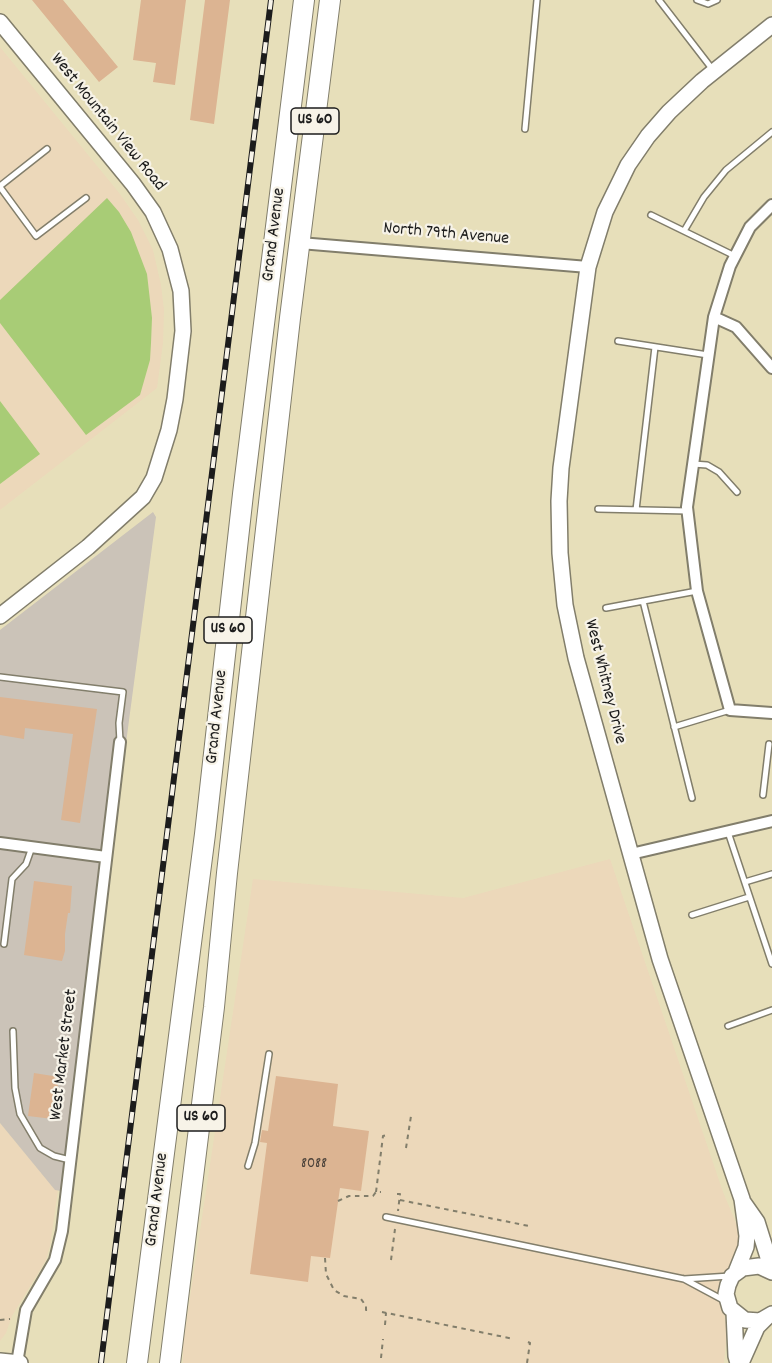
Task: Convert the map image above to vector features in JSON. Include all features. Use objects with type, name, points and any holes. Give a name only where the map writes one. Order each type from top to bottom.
[{"type":"highway","name":"Grand Avenue","points":[[137,1363],[205,834],[243,494],[304,0]]},
{"type":"highway","name":"Grand Avenue","points":[[171,1363],[205,1086],[290,318],[330,0]]},
{"type":"street","name":"West Mountain View Road","points":[[0,22],[133,184],[153,212],[170,249],[181,291],[183,331],[176,399],[162,457],[143,497],[88,547],[0,616]]},
{"type":"street","points":[[714,71],[772,26]]},
{"type":"street","name":"West Whitney Drive","points":[[714,71],[669,112],[648,136],[628,165],[605,212],[588,267],[561,468],[560,553],[565,604],[576,658],[660,959],[741,1199],[747,1236],[746,1247],[726,1294],[731,1308],[736,1356],[739,1363]]},
{"type":"street","points":[[771,207],[750,227],[730,266],[714,317],[688,511],[697,591],[730,710],[772,713]]},
{"type":"street","name":"North 79th Avenue","points":[[300,243],[588,267]]},
{"type":"street","points":[[714,317],[736,327],[772,368]]},
{"type":"street","name":"West Market Street","points":[[18,1363],[22,1324],[26,1310],[55,1260],[62,1230],[120,742]]},
{"type":"street","points":[[631,854],[772,821]]},
{"type":"street","points":[[0,843],[106,857]]},
{"type":"street","name":"West Whitney Drive","points":[[741,1199],[757,1222],[772,1271]]},
{"type":"street","name":"West Whitney Drive","points":[[734,1274],[751,1266],[759,1266],[772,1271]]},
{"type":"street","name":"West Whitney Drive","points":[[731,1308],[746,1320],[752,1321],[769,1316]]},
{"type":"street","name":"West Whitney Drive","points":[[739,1363],[757,1327],[769,1316]]},
{"type":"street","points":[[0,1361],[18,1363]]},
{"type":"lane","points":[[525,129],[537,0]]},
{"type":"lane","points":[[659,0],[714,71]]},
{"type":"lane","points":[[697,0],[708,4],[717,0]]},
{"type":"lane","points":[[684,231],[704,197],[726,170],[772,132]]},
{"type":"lane","points":[[47,149],[0,187],[36,236],[86,198]]},
{"type":"lane","points":[[651,215],[735,256]]},
{"type":"lane","points":[[618,341],[708,355]]},
{"type":"lane","points":[[636,510],[655,347]]},
{"type":"lane","points":[[693,464],[707,465],[719,472],[737,492]]},
{"type":"lane","points":[[598,509],[688,511]]},
{"type":"lane","points":[[606,608],[697,591]]},
{"type":"lane","points":[[643,601],[692,798]]},
{"type":"lane","points":[[0,677],[123,692],[119,723],[120,742]]},
{"type":"lane","points":[[674,727],[730,710]]},
{"type":"lane","points":[[763,795],[770,767],[769,744]]},
{"type":"lane","points":[[728,831],[772,964]]},
{"type":"lane","points":[[4,944],[12,879],[26,864],[32,847]]},
{"type":"lane","points":[[745,882],[772,874]]},
{"type":"lane","points":[[692,915],[749,897]]},
{"type":"lane","points":[[728,1026],[772,1010]]},
{"type":"lane","points":[[13,1031],[15,1088],[20,1114],[40,1148],[54,1156],[69,1160]]},
{"type":"lane","points":[[248,1166],[255,1143],[269,1054]]},
{"type":"lane","points":[[386,1217],[684,1279],[734,1274]]},
{"type":"lane","points":[[684,1279],[731,1308]]},
{"type":"path","points":[[406,1148],[411,1116]]},
{"type":"path","points":[[338,1201],[355,1195],[373,1196],[376,1192],[383,1136],[387,1135]]},
{"type":"path","points":[[403,1137],[408,1137]]},
{"type":"path","points":[[376,1192],[381,1192]]},
{"type":"path","points":[[397,1194],[400,1194],[398,1212]]},
{"type":"path","points":[[400,1200],[529,1227]]},
{"type":"path","points":[[391,1260],[395,1229]]},
{"type":"path","points":[[325,1258],[326,1274],[334,1290],[344,1296],[361,1299],[368,1310]]},
{"type":"path","points":[[382,1312],[514,1339]]},
{"type":"path","points":[[385,1325],[386,1313]]},
{"type":"path","points":[[0,1320],[10,1319]]},
{"type":"path","points":[[381,1358],[383,1340]]},
{"type":"path","points":[[527,1363],[530,1342],[528,1342]]},
{"type":"shaded area","points":[[0,47],[120,194],[138,220],[153,250],[164,310],[163,343],[157,388],[0,510]]},
{"type":"shaded area","points":[[153,512],[156,517],[126,743],[73,1193],[55,1190],[0,1123],[0,630]]},
{"type":"shaded area","points":[[610,859],[723,1192],[739,1230],[738,1253],[724,1310],[727,1331],[724,1363],[183,1363],[183,1344],[253,879],[463,898]]},
{"type":"shaded area","points":[[0,1123],[58,1190],[46,1260],[12,1316],[6,1333],[0,1341]]},
{"type":"green space","points":[[107,198],[131,232],[147,274],[152,318],[150,360],[140,395],[86,435],[0,323],[0,300]]},
{"type":"green space","points":[[0,401],[40,454],[0,484]]},
{"type":"building","points":[[32,0],[63,0],[118,67],[99,82]]},
{"type":"building","points":[[141,0],[186,0],[175,85],[153,82],[156,63],[133,60]]},
{"type":"building","points":[[205,0],[230,0],[214,124],[190,120]]},
{"type":"building","points":[[0,697],[97,709],[80,823],[61,820],[73,734],[25,728],[24,739],[0,735]]},
{"type":"building","points":[[34,881],[72,886],[62,961],[24,955]]},
{"type":"building","points":[[34,1073],[59,1077],[53,1119],[28,1116]]},
{"type":"building","points":[[276,1076],[338,1084],[333,1126],[369,1131],[361,1191],[340,1188],[330,1258],[311,1256],[308,1282],[250,1274],[267,1143],[260,1142],[262,1130],[268,1131]]},
{"type":"railway","points":[[101,1363],[271,0]]}]
